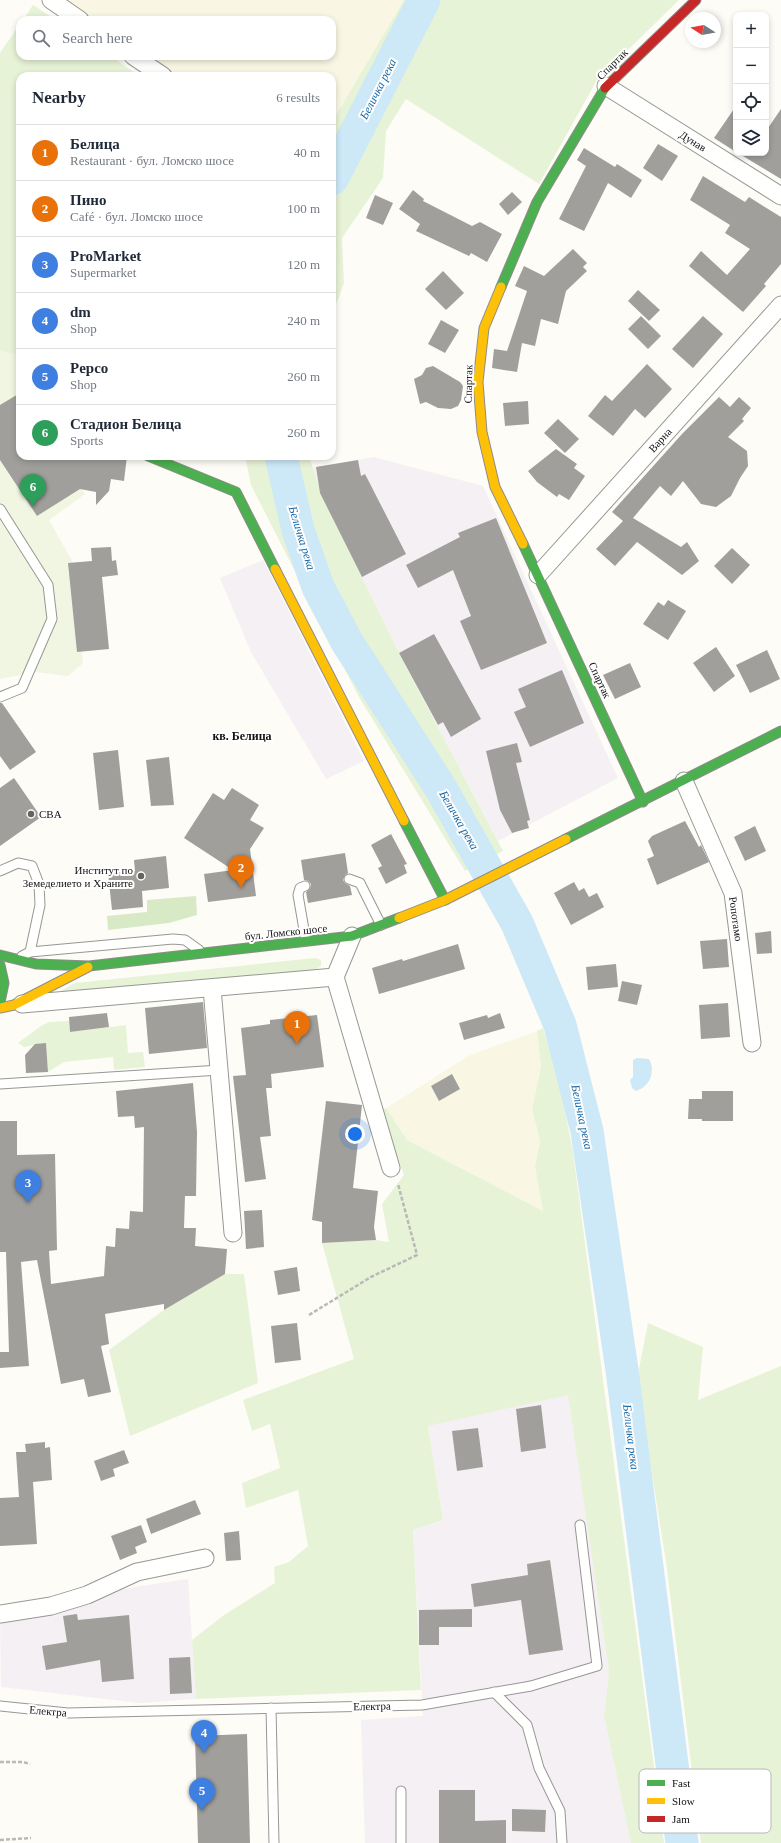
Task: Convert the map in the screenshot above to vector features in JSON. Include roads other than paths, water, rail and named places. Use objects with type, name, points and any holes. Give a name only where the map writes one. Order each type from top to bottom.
[{"type":"street","points":[[51,0],[74,16]]},
{"type":"street","name":"Спартак","points":[[643,802],[538,575],[495,487],[482,432],[478,382],[484,328],[537,202],[606,86],[696,0]]},
{"type":"street","points":[[139,60],[156,72]]},
{"type":"street","name":"Дунав","points":[[606,86],[781,196]]},
{"type":"street","name":"Варна","points":[[538,575],[781,305]]},
{"type":"street","points":[[158,460],[236,492],[445,900]]},
{"type":"street","name":"бул. Ломско шосе","points":[[0,955],[36,964],[89,966],[352,936],[445,900],[643,802],[781,731]]},
{"type":"street","name":"Ропотамо","points":[[684,781],[733,893],[752,1043]]},
{"type":"street","points":[[352,936],[335,977],[391,1168]]},
{"type":"street","points":[[0,965],[4,979],[5,1005],[335,977]]},
{"type":"street","name":"бул. Ломско шосе","points":[[5,1005],[89,966]]},
{"type":"street","points":[[212,988],[233,1233]]},
{"type":"street","points":[[0,1614],[51,1606],[87,1595],[137,1572],[205,1558]]},
{"type":"lane","points":[[0,509],[48,585],[52,619],[22,688],[0,697]]},
{"type":"lane","points":[[0,871],[18,863],[32,866],[39,884],[40,905],[30,952]]},
{"type":"lane","points":[[349,879],[360,883],[381,925]]},
{"type":"lane","points":[[305,886],[300,888],[298,895],[306,942]]},
{"type":"lane","points":[[17,959],[30,952],[173,939],[185,940],[203,953]]},
{"type":"lane","points":[[0,1084],[220,1070]]},
{"type":"lane","name":"Електра","points":[[0,1706],[68,1713],[422,1705],[532,1686],[597,1666],[580,1525]]},
{"type":"lane","points":[[494,1692],[527,1725],[539,1768],[560,1811],[562,1843]]},
{"type":"lane","points":[[271,1708],[274,1843]]},
{"type":"lane","points":[[401,1791],[402,1843]]},
{"type":"water","points":[[637,1058],[649,1059],[652,1073],[645,1086],[636,1091],[632,1088],[630,1080],[633,1077],[633,1060]]},
{"type":"waterway","name":"Беличка река","points":[[336,171],[424,0]]},
{"type":"waterway","name":"Беличка река","points":[[282,460],[298,530],[318,587],[347,642],[440,787],[517,923],[560,1025],[587,1131],[622,1370],[673,1769]]},
{"type":"waterway","name":"Беличка река","points":[[681,1833],[682,1843]]},
{"type":"place","name":"Стадион Белица","points":[[33,507]]},
{"type":"place","name":"CBA","points":[[31,814]]},
{"type":"place","name":"Институт по Земеделието и Храните","points":[[141,876]]},
{"type":"place","name":"Пино","points":[[241,888]]},
{"type":"place","name":"Белица","points":[[297,1044]]},
{"type":"place","name":"ProMarket","points":[[28,1203]]},
{"type":"place","name":"dm","points":[[204,1753]]},
{"type":"place","name":"Pepco","points":[[202,1811]]},
{"type":"district","name":"кв. Белица","points":[[242,736]]}]
